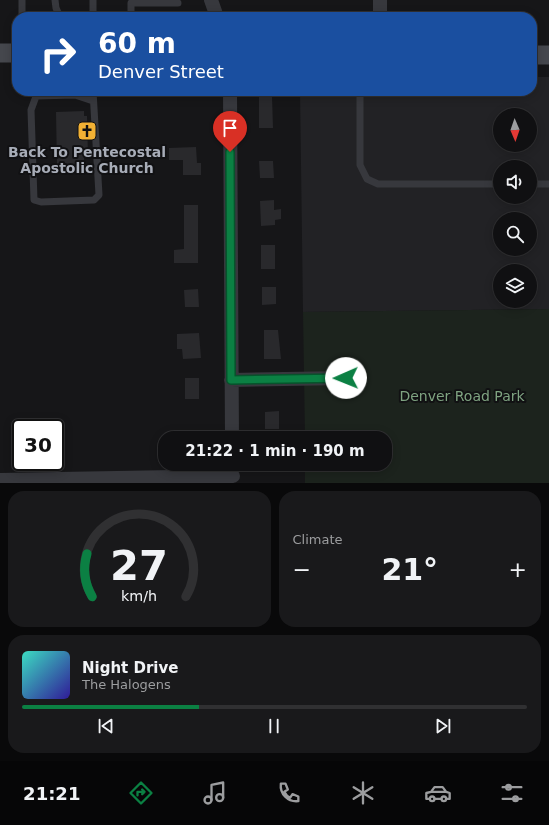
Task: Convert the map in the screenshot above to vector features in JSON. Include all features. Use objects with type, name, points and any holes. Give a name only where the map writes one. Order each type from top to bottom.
[{"type":"main road","points":[[0,53],[12,53]]},
{"type":"main road","points":[[537,55],[549,55]]},
{"type":"street","points":[[211,0],[215,12]]},
{"type":"street","points":[[380,0],[380,12]]},
{"type":"street","points":[[230,96],[232,431]]},
{"type":"street","points":[[231,380],[346,378]]},
{"type":"street","points":[[0,480],[233,474]]},
{"type":"lane","points":[[22,0],[22,12]]},
{"type":"lane","points":[[55,0],[58,12]]},
{"type":"lane","points":[[93,0],[93,12]]},
{"type":"lane","points":[[131,12],[131,3],[178,3]]},
{"type":"lane","points":[[36,96],[31,110],[34,200],[41,202],[94,200],[99,194],[94,96]]},
{"type":"lane","points":[[78,96],[94,101]]},
{"type":"lane","points":[[360,96],[360,165],[367,179],[378,184],[493,184]]},
{"type":"lane","points":[[537,184],[549,184]]},
{"type":"shaded area","points":[[537,77],[549,77],[549,309],[303,312],[300,96],[537,96]]},
{"type":"green space","name":"Denver Road Park","points":[[549,309],[549,483],[305,483],[305,471],[392,471],[392,431],[305,431],[303,312]]},
{"type":"building","points":[[259,96],[272,96],[273,128],[259,128]]},
{"type":"building","points":[[84,111],[84,116],[87,116],[88,157],[84,157],[84,166],[73,166],[74,169],[60,170],[60,166],[57,166],[56,112]]},
{"type":"building","points":[[196,147],[197,163],[201,163],[201,175],[183,175],[183,160],[169,160],[169,148]]},
{"type":"building","points":[[259,161],[273,161],[274,178],[260,178]]},
{"type":"building","points":[[274,200],[274,210],[281,209],[281,219],[275,220],[275,225],[261,226],[260,201]]},
{"type":"building","points":[[184,205],[198,205],[198,263],[174,263],[174,250],[184,249]]},
{"type":"building","points":[[261,245],[275,245],[275,269],[261,269]]},
{"type":"building","points":[[262,287],[276,287],[276,304],[262,305]]},
{"type":"building","points":[[198,289],[199,307],[185,307],[184,290]]},
{"type":"building","points":[[264,330],[278,330],[281,359],[264,359]]},
{"type":"building","points":[[199,333],[201,358],[183,359],[182,349],[177,349],[177,334]]},
{"type":"building","points":[[185,378],[199,378],[199,399],[185,399]]},
{"type":"building","points":[[279,411],[279,429],[265,429],[265,412]]},
{"type":"place","name":"Back To Pentecostal Apostolic Church","points":[[87,131]]},
{"type":"route","points":[[230,152],[231,380],[346,378]]}]
